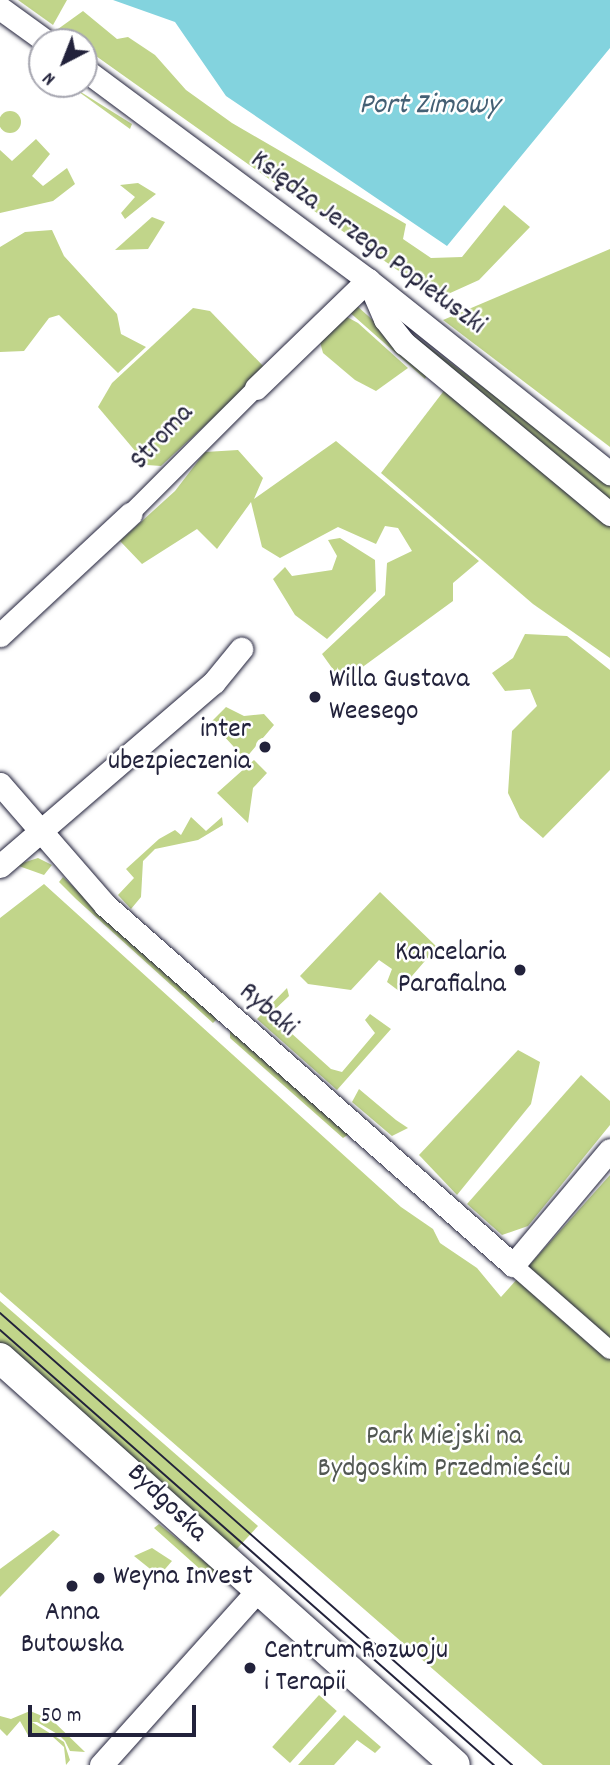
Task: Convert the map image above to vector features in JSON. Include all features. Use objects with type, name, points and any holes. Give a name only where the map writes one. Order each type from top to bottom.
[{"type":"street","points":[[0,8],[28,28]]},
{"type":"street","name":"Księdza Jerzego Popiełuszki","points":[[98,79],[368,280],[610,472]]},
{"type":"street","points":[[368,280],[390,329],[404,343],[610,514]]},
{"type":"street","name":"Stroma","points":[[0,635],[130,514],[368,280]]},
{"type":"street","points":[[0,866],[214,682],[241,649]]},
{"type":"street","name":"Rybaki","points":[[0,784],[40,834],[145,943],[513,1265]]},
{"type":"street","points":[[610,1150],[513,1265],[610,1350]]},
{"type":"street","name":"Bydgoska","points":[[0,1358],[180,1513],[257,1591],[455,1765]]},
{"type":"street","points":[[101,1765],[257,1591]]},
{"type":"green space","points":[[18,0],[67,0],[53,25]]},
{"type":"green space","points":[[83,11],[117,39],[128,37],[155,55],[186,90],[232,123],[406,224],[403,239],[431,258],[462,257],[504,205],[530,227],[479,280],[448,294],[424,289],[98,57],[98,28],[59,28]]},
{"type":"green space","points":[[87,98],[132,124],[130,129]]},
{"type":"green space","points":[[10,111],[18,114],[21,122],[18,130],[10,133],[2,130],[-1,122],[2,114]]},
{"type":"green space","points":[[36,139],[50,154],[32,176],[43,186],[67,168],[75,184],[53,201],[0,213],[0,150],[12,161]]},
{"type":"green space","points":[[138,183],[156,194],[125,219],[121,213],[135,197],[120,185]]},
{"type":"green space","points":[[152,217],[165,222],[148,249],[115,250]]},
{"type":"green space","points":[[52,230],[64,256],[117,314],[121,334],[146,347],[118,373],[59,315],[49,318],[24,351],[0,352],[0,247],[25,232]]},
{"type":"green space","points":[[610,249],[610,447],[443,320]]},
{"type":"green space","points":[[356,305],[429,371],[425,379],[347,310]]},
{"type":"green space","points":[[193,308],[210,311],[266,369],[161,466],[147,465],[98,407],[112,383]]},
{"type":"green space","points":[[347,317],[358,323],[408,368],[376,391],[355,380],[323,353],[320,342]]},
{"type":"green space","points":[[413,335],[610,481],[610,509],[409,339]]},
{"type":"green space","points":[[446,388],[610,523],[610,658],[533,604],[381,473]]},
{"type":"green space","points":[[336,441],[479,561],[453,583],[453,601],[342,682],[322,654],[385,595],[387,563],[412,551],[398,528],[385,526],[376,544],[338,527],[280,558],[262,547],[251,502],[217,549],[197,529],[142,564],[120,541],[175,491],[205,452],[238,450],[263,478],[254,499]]},
{"type":"green space","points":[[340,538],[375,560],[376,591],[327,639],[295,615],[273,579],[285,567],[292,576],[332,570],[337,556],[328,540]]},
{"type":"green space","points":[[525,634],[567,636],[610,670],[610,770],[543,838],[520,818],[508,793],[512,731],[537,706],[530,689],[505,691],[492,673],[513,658]]},
{"type":"green space","points":[[226,707],[244,716],[264,714],[274,725],[245,759],[211,722]]},
{"type":"green space","points":[[254,760],[267,773],[253,788],[248,823],[217,793]]},
{"type":"green space","points":[[191,817],[206,831],[222,817],[223,825],[198,840],[155,849],[143,861],[141,897],[131,909],[118,895],[134,878],[126,869],[159,839],[175,830],[181,835]]},
{"type":"green space","points":[[38,858],[52,865],[44,875],[16,865]]},
{"type":"green space","points":[[63,877],[217,1019],[213,1023],[76,899],[59,882]]},
{"type":"green space","name":"Park Miejski na Bydgoskim Przedmieściu","points":[[44,884],[401,1207],[433,1229],[440,1243],[477,1268],[501,1297],[610,1175],[610,1765],[543,1765],[0,1292],[0,918]]},
{"type":"green space","points":[[380,892],[437,947],[399,991],[387,982],[392,969],[379,960],[351,990],[308,984],[300,976]]},
{"type":"green space","points":[[287,988],[289,996],[270,1014],[331,1069],[342,1072],[375,1033],[365,1020],[370,1014],[391,1029],[337,1090],[257,1019]]},
{"type":"green space","points":[[230,1030],[349,1134],[343,1138],[230,1038]]},
{"type":"green space","points":[[518,1050],[540,1062],[531,1104],[457,1195],[419,1155]]},
{"type":"green space","points":[[581,1075],[610,1101],[610,1125],[528,1226],[502,1235],[467,1204]]},
{"type":"green space","points":[[359,1089],[408,1128],[392,1136],[352,1102]]},
{"type":"green space","points":[[0,1301],[258,1526],[233,1553],[0,1346]]},
{"type":"green space","points":[[159,1524],[186,1546],[196,1545],[192,1552],[217,1571],[210,1578],[154,1528]]},
{"type":"green space","points":[[53,1530],[60,1535],[0,1597],[0,1569]]},
{"type":"green space","points":[[152,1548],[172,1561],[159,1576],[134,1556]]},
{"type":"green space","points":[[319,1695],[337,1711],[290,1763],[272,1747]]},
{"type":"green space","points":[[30,1711],[52,1720],[85,1752],[70,1751],[65,1741],[59,1735],[37,1722],[32,1722],[64,1742],[70,1760],[66,1765],[64,1747],[53,1737],[29,1737],[20,1721],[7,1736],[0,1729],[0,1716],[11,1719]]},
{"type":"green space","points":[[344,1715],[381,1747],[375,1753],[357,1740],[334,1765],[298,1765]]},
{"type":"water","name":"Port Zimowy","points":[[113,0],[610,0],[610,48],[447,246],[226,96],[175,22]]},
{"type":"tram line","points":[[0,1313],[512,1765]]},
{"type":"tram line","points":[[0,1330],[494,1765]]},
{"type":"place","name":"Willa Gustava Weesego","points":[[315,697]]},
{"type":"place","name":"inter ubezpieczenia","points":[[265,747]]},
{"type":"place","name":"Kancelaria Parafialna","points":[[520,970]]},
{"type":"place","name":"Weyna Invest","points":[[99,1578]]},
{"type":"place","name":"Anna Butowska","points":[[72,1586]]},
{"type":"place","name":"Centrum Rozwoju i Terapii","points":[[250,1668]]}]
